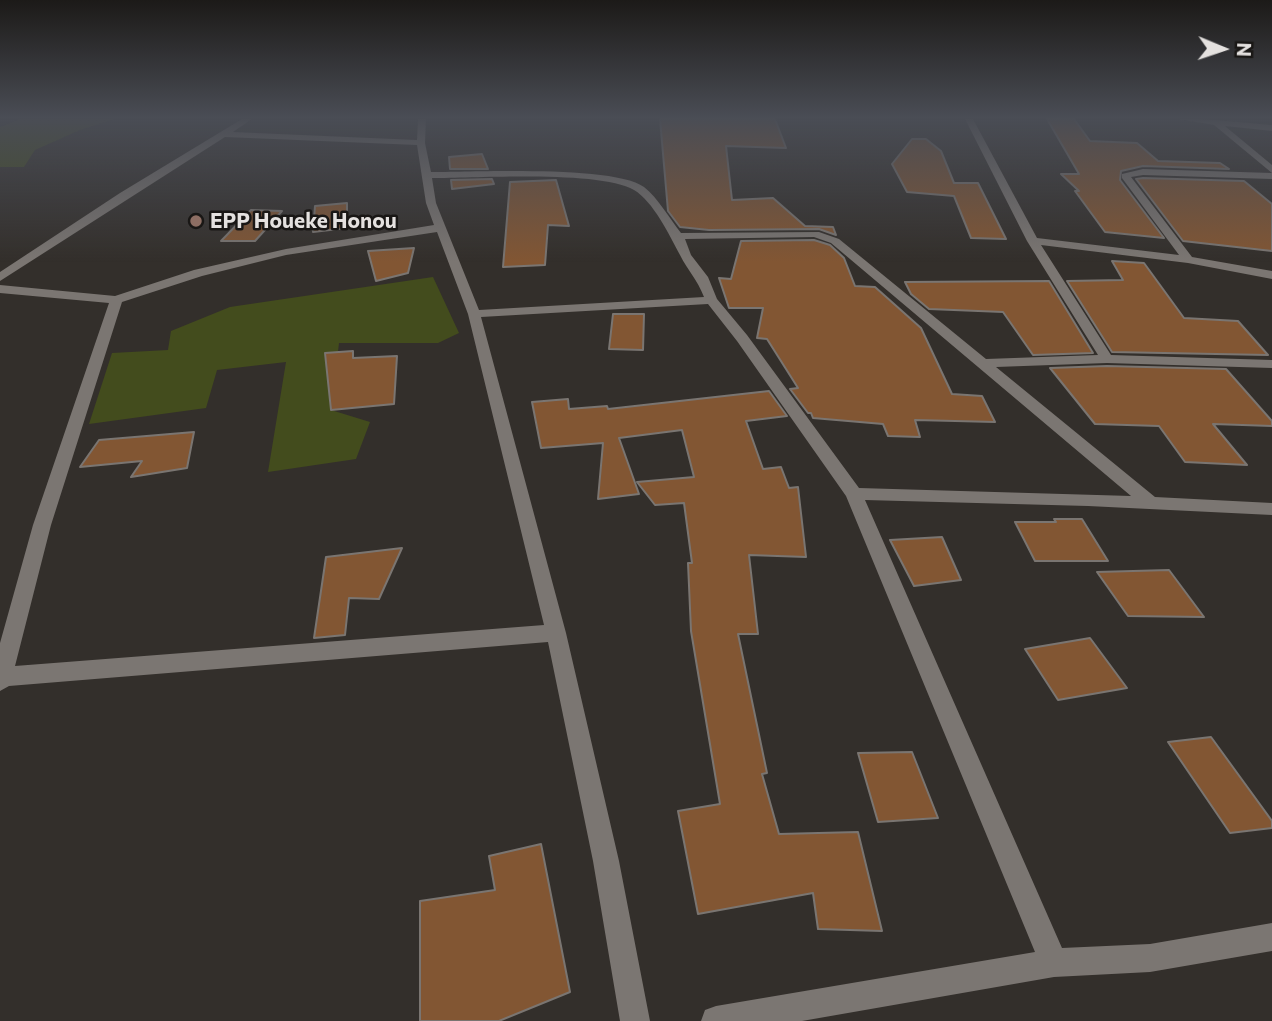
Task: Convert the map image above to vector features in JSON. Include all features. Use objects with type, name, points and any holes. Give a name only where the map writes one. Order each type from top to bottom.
[{"type":"street","points":[[0,277],[171,167]]},
{"type":"street","points":[[425,167],[439,229],[474,314],[556,634],[606,862],[635,1021]]},
{"type":"street","points":[[994,167],[1033,241],[1107,359]]},
{"type":"street","points":[[1188,260],[1125,176],[1143,172],[1272,176]]},
{"type":"street","points":[[426,175],[569,174],[624,182],[640,189],[678,236],[686,256],[702,277],[711,300],[734,327],[854,494],[1054,963]]},
{"type":"street","points":[[0,289],[116,300],[198,273],[286,252],[439,229]]},
{"type":"street","points":[[678,236],[816,234],[835,241],[1151,503]]},
{"type":"street","points":[[1033,241],[1188,260],[1272,275]]},
{"type":"street","points":[[116,300],[42,525],[1,678],[556,634]]},
{"type":"street","points":[[474,314],[711,300]]},
{"type":"street","points":[[982,363],[1107,359],[1272,364]]},
{"type":"street","points":[[854,494],[1272,509]]},
{"type":"street","points":[[716,1021],[1054,963],[1150,958],[1272,937]]},
{"type":"green space","points":[[433,277],[459,333],[438,343],[339,343],[331,410],[370,422],[356,459],[268,472],[286,362],[217,370],[206,408],[89,424],[112,353],[168,350],[171,331],[230,307]]},
{"type":"building","points":[[450,167],[487,167],[488,169],[450,169]]},
{"type":"building","points":[[664,167],[728,167],[732,200],[773,198],[805,226],[833,227],[836,235],[819,229],[709,230],[680,227],[668,211]]},
{"type":"building","points":[[893,167],[947,167],[954,183],[978,183],[1006,239],[971,238],[954,196],[907,192]]},
{"type":"building","points":[[1075,167],[1140,167],[1121,171],[1120,180],[1164,238],[1105,232],[1075,191],[1079,191],[1061,174],[1079,174]]},
{"type":"building","points":[[1162,167],[1225,167],[1229,169]]},
{"type":"building","points":[[492,179],[494,184],[452,189],[451,180]]},
{"type":"building","points":[[1136,179],[1244,181],[1272,204],[1272,251],[1183,241]]},
{"type":"building","points":[[556,180],[569,226],[548,225],[545,265],[503,267],[510,182]]},
{"type":"building","points":[[347,203],[347,228],[313,232],[315,206]]},
{"type":"building","points":[[251,210],[282,211],[255,241],[221,241]]},
{"type":"building","points":[[814,240],[830,245],[844,258],[855,286],[875,287],[921,328],[952,394],[982,396],[995,422],[915,420],[920,437],[888,436],[883,424],[813,418],[811,413],[808,413],[790,389],[798,388],[767,339],[757,338],[763,308],[729,308],[719,278],[731,279],[741,241]]},
{"type":"building","points":[[414,248],[408,273],[376,281],[368,251]]},
{"type":"building","points":[[1112,261],[1144,263],[1184,318],[1238,321],[1268,355],[1112,352],[1067,281],[1123,280]]},
{"type":"building","points":[[1049,281],[1093,353],[1033,355],[1003,312],[929,309],[911,294],[905,282]]},
{"type":"building","points":[[613,314],[644,314],[643,350],[609,349]]},
{"type":"building","points":[[353,351],[353,358],[397,356],[394,404],[331,410],[325,353]]},
{"type":"building","points":[[1107,366],[1226,369],[1272,421],[1272,426],[1213,424],[1247,465],[1185,462],[1159,426],[1095,424],[1050,368]]},
{"type":"building","points":[[769,391],[787,416],[746,421],[763,469],[781,467],[789,488],[798,487],[806,557],[749,555],[758,634],[738,634],[767,773],[762,774],[779,834],[858,832],[882,931],[818,929],[813,893],[698,914],[678,811],[720,804],[691,631],[688,563],[692,563],[684,503],[655,505],[637,482],[694,477],[682,430],[619,438],[639,494],[598,499],[603,443],[541,448],[532,402],[568,399],[569,409],[607,406],[608,409]]},
{"type":"building","points":[[194,432],[187,468],[131,477],[142,461],[80,467],[99,440]]},
{"type":"building","points":[[1054,519],[1082,519],[1108,561],[1035,561],[1015,522],[1056,522]]},
{"type":"building","points":[[942,537],[961,580],[914,586],[890,540]]},
{"type":"building","points":[[402,548],[379,599],[349,598],[345,635],[314,638],[326,557]]},
{"type":"building","points":[[1169,570],[1204,617],[1128,616],[1097,572]]},
{"type":"building","points":[[1090,638],[1127,688],[1058,700],[1025,649]]},
{"type":"building","points":[[1211,737],[1272,821],[1272,828],[1230,833],[1168,742]]},
{"type":"building","points":[[912,752],[938,818],[878,822],[858,753]]},
{"type":"building","points":[[541,844],[570,992],[499,1021],[420,1021],[420,901],[495,890],[489,856]]},
{"type":"place","name":"EPP Houeke Honou","points":[[196,221]]}]
